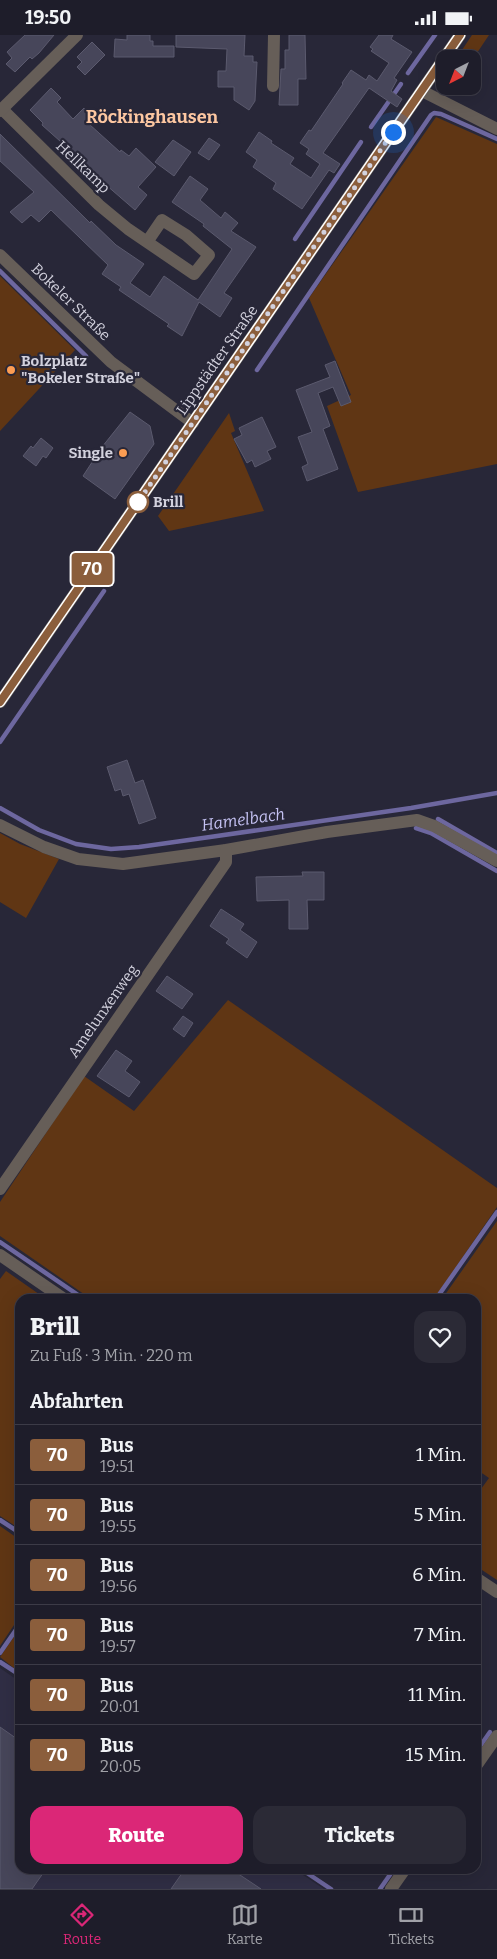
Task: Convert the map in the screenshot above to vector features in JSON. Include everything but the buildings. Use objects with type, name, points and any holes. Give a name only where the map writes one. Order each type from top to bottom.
[{"type":"street","points":[[1,110],[77,35]]},
{"type":"street","points":[[273,86],[274,35]]},
{"type":"street","name":"Lippstädter Straße","points":[[0,702],[460,35]]},
{"type":"street","points":[[422,91],[497,129]]},
{"type":"street","name":"Hellkamp","points":[[1,110],[99,205],[147,242],[194,273],[209,255],[186,235],[162,220],[147,242]]},
{"type":"street","name":"Bokeler Straße","points":[[0,255],[111,362],[193,423]]},
{"type":"street","points":[[0,825],[44,847],[78,859],[123,864],[416,820],[434,826],[497,861]]},
{"type":"street","name":"Amelunxenweg","points":[[0,1189],[226,862],[226,849]]},
{"type":"street","points":[[0,1255],[57,1294]]},
{"type":"street","points":[[481,1581],[497,1592]]},
{"type":"street","points":[[481,1759],[497,1736]]},
{"type":"street","points":[[391,1889],[402,1874]]},
{"type":"shaded area","points":[[472,35],[489,35],[479,50],[462,50]]},
{"type":"shaded area","points":[[436,117],[497,144],[497,464],[358,492],[327,406],[351,395],[309,298]]},
{"type":"shaded area","points":[[0,276],[75,350],[0,431]]},
{"type":"shaded area","points":[[229,413],[235,431],[231,433],[264,511],[169,531],[158,516]]},
{"type":"shaded area","points":[[0,833],[20,844],[59,859],[26,918],[0,902]]},
{"type":"shaded area","points":[[228,1000],[497,1188],[497,1207],[437,1294],[84,1294],[0,1236],[0,1202],[84,1076],[134,1111]]},
{"type":"shaded area","points":[[497,1221],[497,1580],[481,1569],[481,1489],[489,1478],[481,1472],[481,1294],[446,1294]]},
{"type":"shaded area","points":[[6,1271],[39,1294],[15,1294],[15,1526],[0,1516],[0,1279]]},
{"type":"shaded area","points":[[0,1526],[15,1536],[15,1624],[0,1646]]},
{"type":"shaded area","points":[[15,1635],[15,1669],[0,1657]]},
{"type":"shaded area","points":[[0,1668],[15,1678],[15,1874],[302,1874],[324,1889],[0,1889]]},
{"type":"waterway","points":[[408,73],[435,35]]},
{"type":"waterway","points":[[371,127],[401,84]]},
{"type":"waterway","points":[[257,370],[431,115],[434,113],[441,114],[497,139]]},
{"type":"waterway","points":[[295,239],[361,142]]},
{"type":"waterway","points":[[0,271],[86,356]]},
{"type":"waterway","points":[[0,742],[104,591]]},
{"type":"waterway","name":"Hamelbach","points":[[0,808],[39,830],[76,844],[111,849],[139,847],[411,808],[497,793]]},
{"type":"waterway","points":[[438,819],[497,853]]},
{"type":"waterway","points":[[416,828],[431,833],[497,871]]},
{"type":"waterway","points":[[440,1294],[497,1212]]},
{"type":"waterway","points":[[0,1242],[77,1294]]},
{"type":"waterway","points":[[0,1520],[15,1530]]},
{"type":"waterway","points":[[0,1653],[15,1631]]},
{"type":"waterway","points":[[0,1662],[15,1672]]},
{"type":"waterway","points":[[481,1745],[490,1732]]},
{"type":"waterway","points":[[308,1874],[331,1889]]},
{"type":"waterway","points":[[380,1889],[390,1874]]},
{"type":"bus line","name":"70","points":[[0,702],[460,35]]},
{"type":"place","name":"Bolzplatz \"Bokeler Straße\"","points":[[11,370]]},
{"type":"place","name":"Single","points":[[123,453]]},
{"type":"place","name":"Brill","points":[[138,502]]},
{"type":"district","name":"Röckinghausen","points":[[152,117]]},
{"type":"route","points":[[138,502],[134,508],[393,132]]}]
